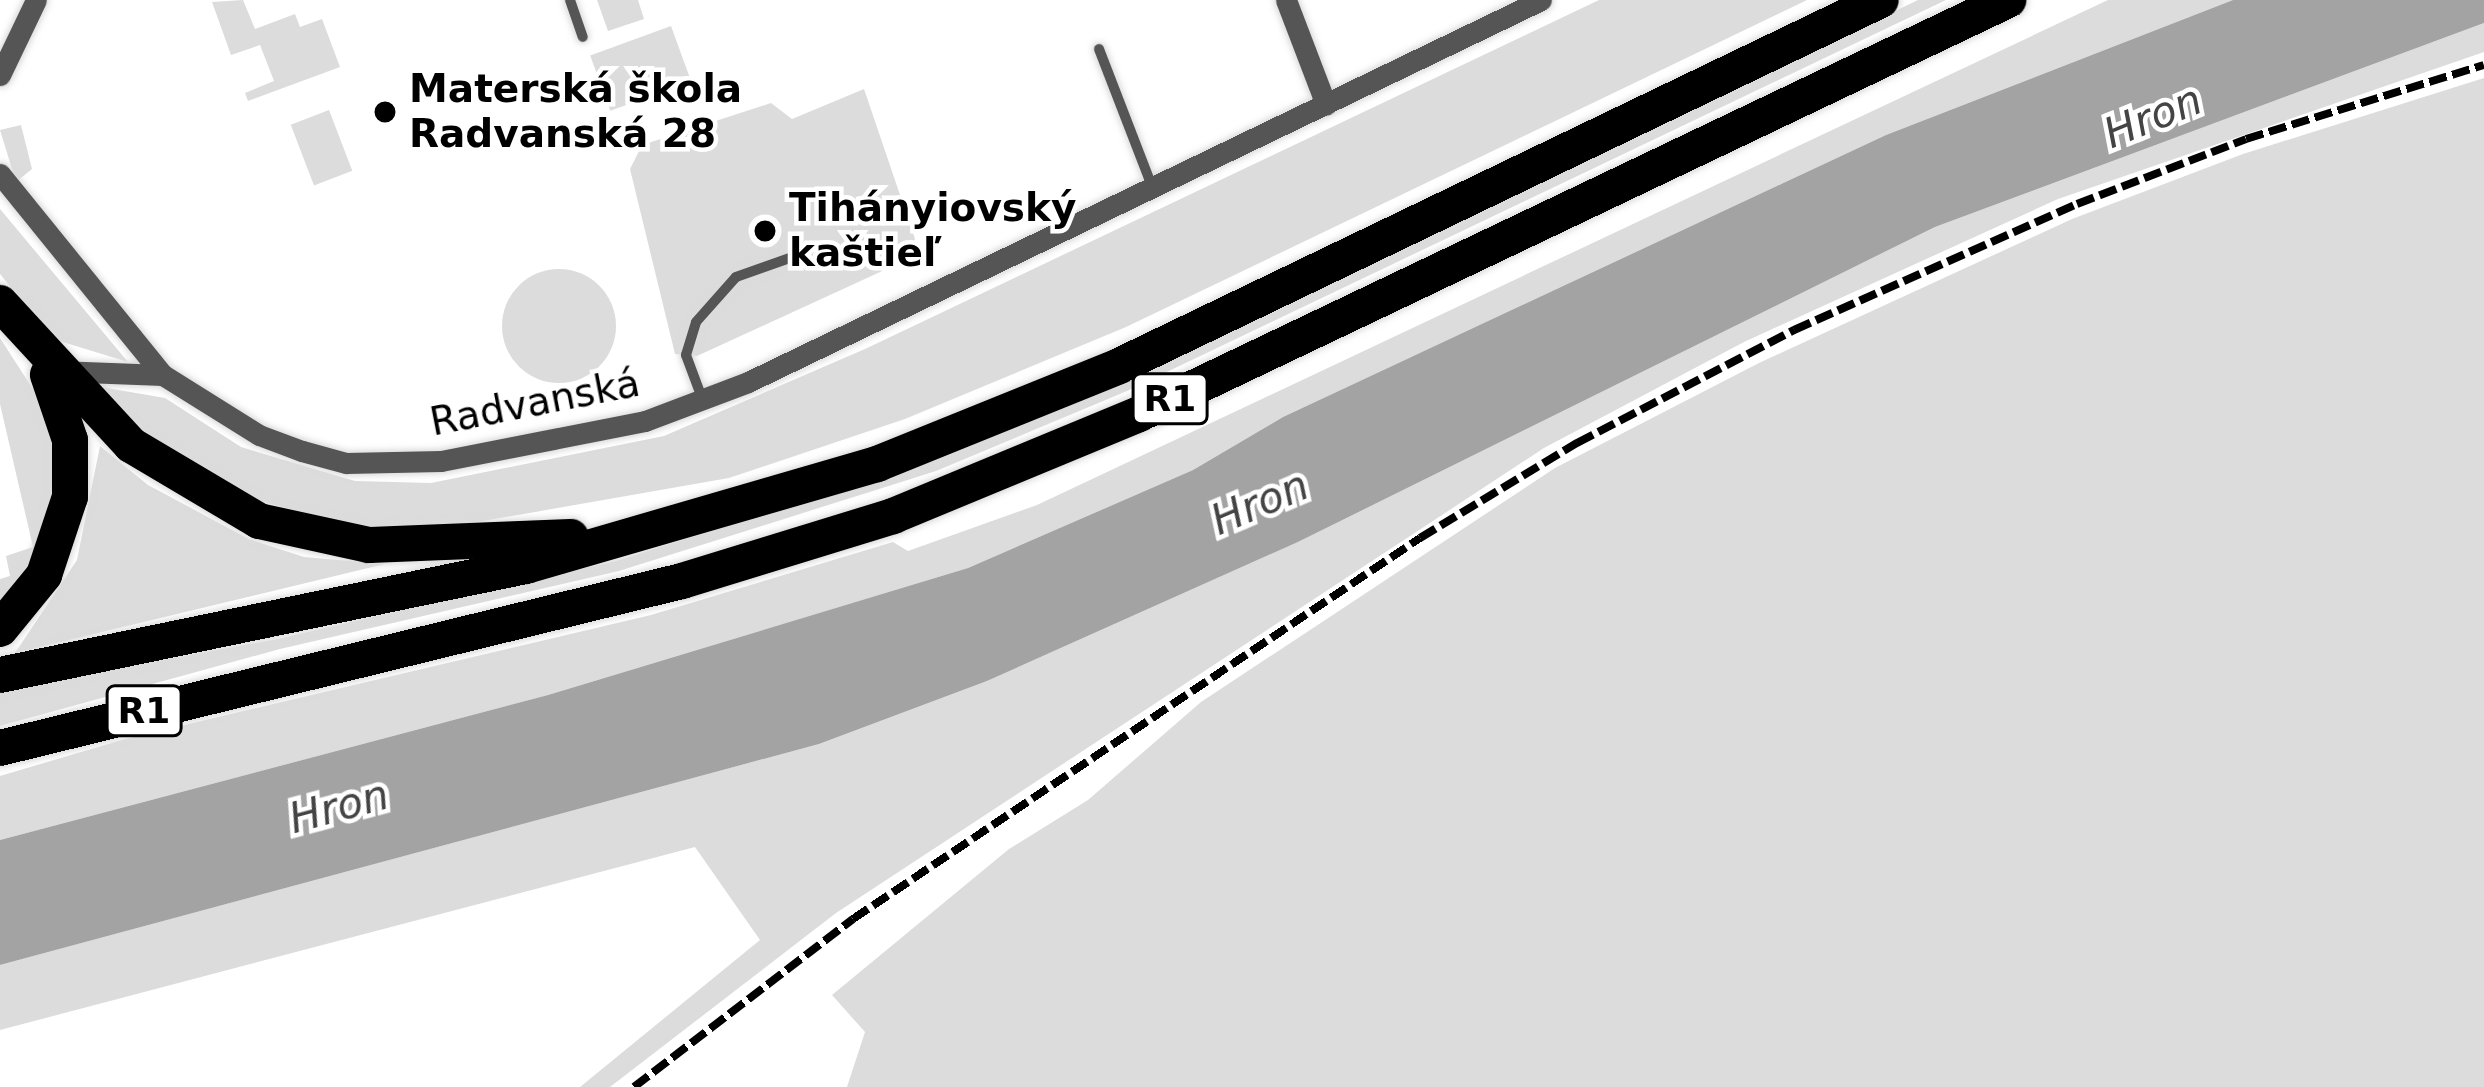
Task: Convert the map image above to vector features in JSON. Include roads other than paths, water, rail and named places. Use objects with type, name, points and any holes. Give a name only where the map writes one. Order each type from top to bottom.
[{"type":"highway","name":"R1","points":[[0,675],[664,531],[877,464],[1119,366],[1881,0]]},
{"type":"highway","name":"R1","points":[[0,748],[682,581],[893,515],[1138,414],[2008,0]]},
{"type":"highway","points":[[0,302],[48,363],[173,475],[259,521],[370,545],[664,531]]},
{"type":"highway","points":[[0,629],[44,575],[70,497],[70,440],[48,363]]},
{"type":"street","points":[[0,75],[36,0]]},
{"type":"street","points":[[1286,0],[1327,104]]},
{"type":"street","name":"Radvanská","points":[[0,174],[164,375],[259,435],[346,463],[494,454],[703,401],[1153,190],[1541,0]]},
{"type":"street","points":[[48,363],[164,375]]},
{"type":"lane","points":[[569,0],[583,37]]},
{"type":"lane","points":[[1099,49],[1153,190]]},
{"type":"lane","points":[[703,401],[686,355],[696,322],[736,277],[801,254]]},
{"type":"water","name":"Hron","points":[[2233,0],[2484,0],[2484,23],[1935,227],[1298,542],[987,681],[819,744],[0,965],[0,840],[548,695],[968,568],[1193,470],[1283,417],[1886,135]]},
{"type":"railway","points":[[634,1087],[853,919],[1420,538],[1577,443],[1794,330],[2077,204],[2246,139],[2484,65]]},
{"type":"place","name":"Materská škola Radvanská 28","points":[[385,112]]},
{"type":"place","name":"Tihányiovský kaštieľ","points":[[765,231]]}]
